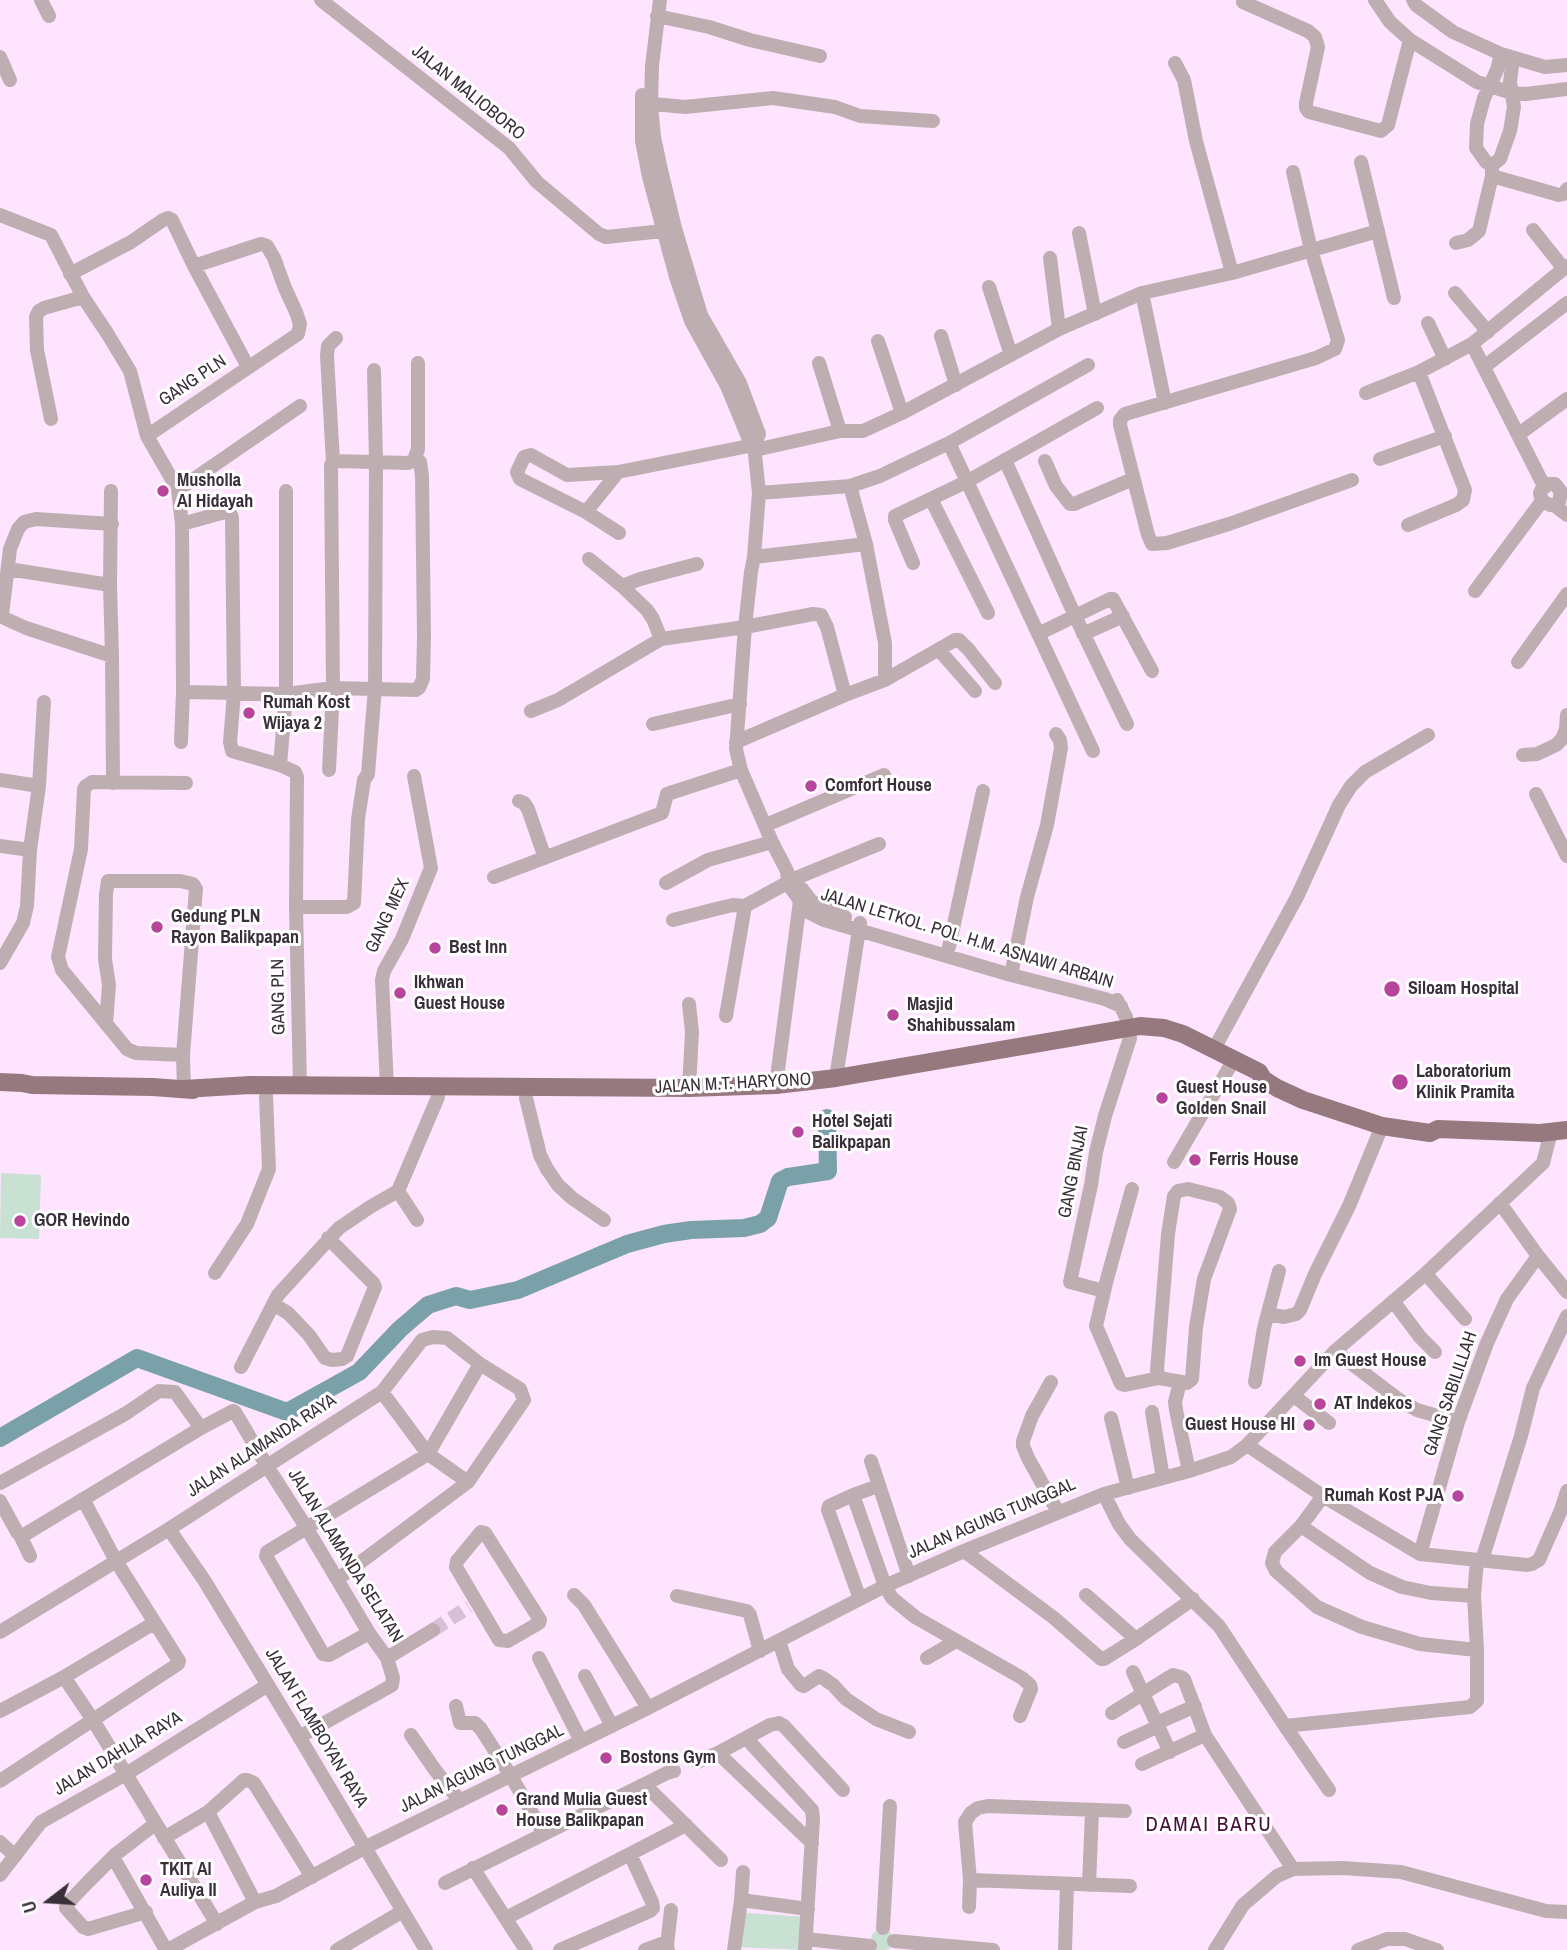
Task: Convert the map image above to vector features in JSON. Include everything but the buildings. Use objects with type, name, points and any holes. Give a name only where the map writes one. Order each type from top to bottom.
[{"type":"main road","name":"JALAN M.T. HARYONO","points":[[0,1082],[153,1087],[266,1096],[766,1096],[830,1082],[1156,1027],[1172,1030],[1214,1049],[1259,1072],[1263,1079],[1277,1088],[1303,1100],[1382,1126],[1430,1133],[1438,1129],[1559,1137]]},
{"type":"main road","name":"JALAN M.T. HARYONO","points":[[1129,1032],[1173,1041],[1255,1081],[1263,1079]]},
{"type":"main road","name":"JALAN M.T. HARYONO","points":[[184,1089],[250,1085],[689,1088],[830,1082]]},
{"type":"street","points":[[41,0],[49,16]]},
{"type":"street","name":"JALAN MALIOBORO","points":[[321,0],[509,148],[537,182],[599,234],[606,237],[663,231]]},
{"type":"street","name":"JALAN LETKOL. POL. H.M. ASNAWI ARBAIN","points":[[650,0],[643,66],[646,104],[674,228],[701,315],[740,383],[759,434],[755,448],[759,493],[736,742],[741,769],[800,901],[812,915],[824,920],[948,947],[1013,970]]},
{"type":"street","name":"JALAN LETKOL. POL. H.M. ASNAWI ARBAIN","points":[[660,0],[646,104],[644,153],[649,177],[691,321],[727,386],[748,438],[755,448]]},
{"type":"street","points":[[1375,0],[1390,22],[1410,40],[1478,82],[1511,93],[1527,94],[1567,89]]},
{"type":"street","points":[[1413,0],[1453,32],[1507,56],[1545,67],[1567,65]]},
{"type":"street","points":[[1243,2],[1308,31],[1315,37],[1318,47],[1306,103],[1309,112],[1381,131],[1388,125],[1410,40]]},
{"type":"street","points":[[657,16],[820,56]]},
{"type":"street","points":[[1507,56],[1483,98],[1475,143],[1478,152],[1492,170],[1559,195],[1564,194],[1567,189]]},
{"type":"street","points":[[1456,243],[1468,240],[1479,231],[1492,170],[1500,159],[1510,131],[1514,107],[1507,56]]},
{"type":"street","points":[[0,57],[10,80]]},
{"type":"street","points":[[1175,63],[1184,80],[1196,142],[1232,273]]},
{"type":"street","points":[[646,104],[685,107],[773,98],[835,107],[860,116],[933,121]]},
{"type":"street","points":[[1361,162],[1394,298]]},
{"type":"street","points":[[1293,172],[1311,250],[1338,340],[1335,349],[1316,358],[1125,414],[1120,420],[1147,536],[1152,544],[1228,524],[1352,480]]},
{"type":"street","points":[[0,215],[51,235],[83,297],[130,371],[147,436],[178,490],[182,524],[181,741]]},
{"type":"street","points":[[70,274],[131,242],[163,220],[172,220],[248,367]]},
{"type":"street","points":[[1366,393],[1419,372],[1472,344],[1565,267],[1532,230]]},
{"type":"street","points":[[619,533],[586,512],[520,479],[517,472],[524,457],[531,455],[568,475],[618,472],[840,431],[863,431],[1059,329],[1142,293],[1232,273],[1378,231]]},
{"type":"street","points":[[1079,233],[1095,314]]},
{"type":"street","name":"GANG PLN","points":[[147,436],[298,334],[296,312],[267,246],[261,244],[194,266]]},
{"type":"street","points":[[1050,258],[1059,329]]},
{"type":"street","points":[[989,286],[1011,355]]},
{"type":"street","points":[[1142,293],[1165,403]]},
{"type":"street","points":[[1455,293],[1488,332]]},
{"type":"street","points":[[51,419],[37,350],[36,317],[38,311],[44,308],[83,297]]},
{"type":"street","points":[[1484,367],[1567,303]]},
{"type":"street","points":[[1428,323],[1445,359]]},
{"type":"street","points":[[941,336],[956,384]]},
{"type":"street","points":[[329,770],[332,688],[331,465],[334,462],[327,356],[328,346],[336,338]]},
{"type":"street","points":[[878,341],[902,413]]},
{"type":"street","points":[[1472,344],[1519,434],[1567,515]]},
{"type":"street","points":[[334,462],[408,463],[416,458],[418,363]]},
{"type":"street","points":[[820,363],[840,431]]},
{"type":"street","points":[[759,493],[850,486],[880,476],[948,443],[1088,365]]},
{"type":"street","points":[[296,907],[347,907],[354,902],[358,818],[364,780],[368,774],[375,688],[374,370]]},
{"type":"street","points":[[1408,525],[1456,505],[1463,499],[1465,490],[1419,372]]},
{"type":"street","points":[[1519,434],[1567,399]]},
{"type":"street","points":[[178,490],[300,406]]},
{"type":"street","points":[[914,563],[895,518],[898,514],[968,481],[1097,408]]},
{"type":"street","points":[[1380,459],[1445,436]]},
{"type":"street","points":[[948,443],[1093,751]]},
{"type":"street","points":[[183,692],[286,694],[332,688],[416,690],[422,684],[422,475],[420,461],[416,458]]},
{"type":"street","points":[[1005,460],[1083,634],[1127,724]]},
{"type":"street","points":[[1045,461],[1056,486],[1070,504],[1133,480]]},
{"type":"street","points":[[586,512],[618,472]]},
{"type":"street","points":[[555,496],[568,475]]},
{"type":"street","points":[[850,486],[866,544],[885,643],[885,680]]},
{"type":"street","points":[[111,491],[113,783]]},
{"type":"street","points":[[182,524],[225,512],[231,514],[234,693],[230,742],[232,751],[280,765],[286,694],[286,491]]},
{"type":"street","points":[[1475,591],[1554,496]]},
{"type":"street","points":[[931,499],[988,613]]},
{"type":"street","points":[[112,524],[36,519],[24,522],[18,529],[10,550],[2,615],[26,628],[113,656]]},
{"type":"street","points":[[754,557],[866,544]]},
{"type":"street","points":[[589,559],[647,610],[661,639]]},
{"type":"street","points":[[622,586],[697,564]]},
{"type":"street","points":[[8,569],[110,585]]},
{"type":"street","points":[[1518,662],[1567,594]]},
{"type":"street","points":[[1038,634],[1110,599],[1115,601],[1152,671]]},
{"type":"street","points":[[531,711],[558,700],[661,639],[817,614],[824,620],[830,637],[845,695]]},
{"type":"street","points":[[1083,634],[1123,616]]},
{"type":"street","points":[[736,742],[885,680],[955,640],[959,640],[995,683]]},
{"type":"street","points":[[939,650],[975,691]]},
{"type":"street","points":[[0,963],[23,923],[28,897],[44,702]]},
{"type":"street","points":[[653,724],[740,704]]},
{"type":"street","points":[[1523,755],[1537,754],[1556,745],[1566,729],[1567,715]]},
{"type":"street","points":[[1013,970],[1027,897],[1047,825],[1060,748],[1056,734]]},
{"type":"street","points":[[1214,1049],[1297,897],[1339,805],[1351,786],[1365,772],[1428,735]]},
{"type":"street","name":"GANG PLN","points":[[280,765],[295,772],[297,778],[296,907],[300,1086]]},
{"type":"street","points":[[494,877],[662,813],[665,797],[670,793],[741,769]]},
{"type":"street","points":[[766,825],[884,775]]},
{"type":"street","name":"GANG MEX","points":[[387,1086],[382,981],[384,971],[402,939],[431,868],[414,776]]},
{"type":"street","points":[[0,780],[39,786]]},
{"type":"street","points":[[183,1055],[133,1052],[127,1049],[62,970],[58,957],[81,849],[84,789],[89,783],[186,783]]},
{"type":"street","points":[[948,947],[983,791]]},
{"type":"street","points":[[1536,794],[1567,856]]},
{"type":"street","points":[[519,801],[528,809],[545,858]]},
{"type":"street","points":[[666,883],[708,860],[772,842]]},
{"type":"street","points":[[673,920],[733,905],[748,905],[790,878],[879,844]]},
{"type":"street","points":[[0,846],[30,850]]},
{"type":"street","name":"JALAN LETKOL. POL. H.M. ASNAWI ARBAIN","points":[[790,878],[811,901],[860,926],[1013,970],[1121,1006],[1129,1032]]},
{"type":"street","points":[[106,1024],[109,985],[105,959],[108,881],[180,881],[193,884],[196,889],[183,1055],[184,1089]]},
{"type":"street","points":[[776,1085],[800,901]]},
{"type":"street","points":[[726,1016],[748,905]]},
{"type":"street","points":[[830,1082],[860,926]]},
{"type":"street","points":[[689,1004],[692,1032],[689,1088]]},
{"type":"street","name":"GANG BINJAI","points":[[1104,1292],[1070,1282],[1096,1152],[1129,1032]]},
{"type":"street","points":[[1174,1162],[1229,1068]]},
{"type":"street","points":[[215,1273],[247,1224],[269,1169],[266,1096]]},
{"type":"street","points":[[241,1367],[278,1295],[328,1238],[369,1207],[398,1191],[438,1097]]},
{"type":"street","points":[[526,1097],[540,1155],[547,1169],[558,1185],[572,1198],[604,1220]]},
{"type":"street","points":[[1268,1314],[1284,1317],[1300,1310],[1349,1206],[1382,1126]]},
{"type":"street","name":"JALAN AGUNG TUNGGAL","points":[[167,1950],[255,1902],[276,1896],[366,1847],[648,1708],[885,1586],[1104,1494],[1231,1457],[1247,1445],[1335,1351],[1426,1273],[1543,1163],[1559,1137]]},
{"type":"street","points":[[1132,1189],[1096,1326],[1118,1380],[1125,1385],[1159,1378],[1180,1382],[1189,1382],[1192,1379],[1196,1327],[1205,1279],[1230,1209],[1220,1196],[1188,1189],[1178,1191],[1174,1196],[1168,1234],[1157,1370],[1159,1378]]},
{"type":"street","points":[[398,1191],[417,1220]]},
{"type":"street","points":[[1500,1203],[1567,1292]]},
{"type":"street","points":[[273,1304],[288,1313],[309,1335],[325,1358],[332,1360],[347,1356],[375,1287],[328,1238]]},
{"type":"street","name":"GANG SABILILLAH","points":[[1420,1554],[1458,1422],[1487,1343],[1507,1299],[1538,1256]]},
{"type":"street","points":[[1255,1382],[1279,1271]]},
{"type":"street","points":[[1426,1273],[1465,1319]]},
{"type":"street","points":[[1393,1301],[1435,1352]]},
{"type":"street","points":[[1285,1726],[1470,1707],[1477,1701],[1474,1595],[1479,1560],[1521,1436],[1533,1388],[1567,1316]]},
{"type":"street","name":"JALAN ALAMANDA RAYA","points":[[0,1632],[169,1529],[382,1392],[422,1340],[433,1337],[447,1338],[480,1364],[520,1389],[524,1399],[468,1482]]},
{"type":"street","points":[[1335,1351],[1398,1399],[1417,1410],[1458,1422]]},
{"type":"street","points":[[369,1633],[329,1655],[323,1654],[266,1556],[269,1551],[306,1527],[428,1454],[480,1364]]},
{"type":"street","points":[[1051,1382],[1032,1416],[1023,1446],[1058,1512]]},
{"type":"street","points":[[1180,1382],[1175,1402],[1189,1471]]},
{"type":"street","points":[[0,1483],[114,1420],[159,1391],[175,1392],[201,1428],[20,1535]]},
{"type":"street","points":[[338,1579],[468,1482],[428,1454],[382,1392]]},
{"type":"street","points":[[1294,1396],[1329,1423]]},
{"type":"street","name":"JALAN ALAMANDA SELATAN","points":[[201,1428],[233,1411],[237,1413],[369,1633],[387,1658],[393,1678],[392,1685],[299,1737]]},
{"type":"street","points":[[1152,1412],[1163,1478]]},
{"type":"street","points":[[1111,1418],[1128,1488]]},
{"type":"street","points":[[1247,1445],[1323,1496],[1420,1554],[1527,1565],[1536,1562],[1567,1493]]},
{"type":"street","points":[[871,1461],[909,1576]]},
{"type":"street","points":[[860,1599],[828,1510],[829,1506],[853,1494],[880,1489]]},
{"type":"street","points":[[853,1494],[885,1586],[892,1598],[902,1608],[1030,1685],[1031,1689],[1020,1716]]},
{"type":"street","points":[[1104,1494],[1130,1539],[1219,1626],[1329,1790]]},
{"type":"street","points":[[1323,1496],[1301,1526],[1276,1552],[1272,1563],[1276,1571],[1317,1607],[1362,1627],[1409,1641],[1477,1650]]},
{"type":"street","points":[[0,1780],[179,1661],[116,1561],[83,1499]]},
{"type":"street","points":[[0,1501],[30,1556]]},
{"type":"street","points":[[1301,1526],[1370,1573],[1402,1587],[1431,1593],[1474,1595]]},
{"type":"street","name":"JALAN FLAMBOYAN RAYA","points":[[169,1529],[204,1580],[426,1950]]},
{"type":"street","points":[[482,1532],[540,1620],[508,1640],[501,1641],[473,1605],[456,1564],[482,1532]]},
{"type":"street","points":[[964,1551],[1054,1618],[1101,1659],[1136,1639],[1193,1599]]},
{"type":"street","points":[[574,1595],[584,1605],[648,1708]]},
{"type":"street","points":[[1086,1595],[1136,1639]]},
{"type":"street","points":[[677,1596],[747,1611],[760,1651]]},
{"type":"street","points":[[0,1712],[155,1623]]},
{"type":"street","points":[[387,1658],[433,1629]]},
{"type":"street","points":[[779,1641],[788,1669],[801,1685],[804,1686],[819,1676],[833,1685],[846,1699],[876,1719],[909,1732]]},
{"type":"street","points":[[927,1658],[956,1641]]},
{"type":"street","points":[[539,1658],[581,1741]]},
{"type":"street","points":[[1133,1672],[1170,1752]]},
{"type":"street","points":[[1112,1713],[1173,1675],[1184,1679],[1205,1735],[1293,1869]]},
{"type":"street","points":[[585,1676],[612,1726]]},
{"type":"street","points":[[64,1677],[217,1924]]},
{"type":"street","name":"JALAN DAHLIA RAYA","points":[[0,1875],[41,1822],[126,1774],[268,1685]]},
{"type":"street","points":[[456,1706],[459,1721],[463,1724],[478,1725],[544,1834]]},
{"type":"street","points":[[1124,1742],[1195,1706]]},
{"type":"street","points":[[697,1762],[779,1723],[844,1790]]},
{"type":"street","points":[[411,1735],[460,1801]]},
{"type":"street","points":[[1142,1764],[1205,1735]]},
{"type":"street","points":[[746,1738],[813,1810],[805,1940],[874,1940],[889,1931],[891,1946],[993,1950]]},
{"type":"street","points":[[718,1753],[812,1843]]},
{"type":"street","points":[[445,1883],[674,1771]]},
{"type":"street","points":[[164,1838],[208,1811],[244,1780],[254,1783],[312,1877]]},
{"type":"street","points":[[645,1784],[721,1860]]},
{"type":"street","points":[[874,1940],[890,1806]]},
{"type":"street","points":[[969,1907],[970,1880],[965,1822],[978,1808],[988,1806],[1125,1811]]},
{"type":"street","points":[[208,1811],[255,1902]]},
{"type":"street","points":[[1089,1885],[1092,1811]]},
{"type":"street","points":[[146,1912],[88,1929],[67,1910],[67,1904],[114,1857],[155,1824]]},
{"type":"street","points":[[506,1918],[686,1825]]},
{"type":"street","points":[[0,1842],[15,1856]]},
{"type":"street","points":[[560,1950],[653,1908],[630,1854]]},
{"type":"street","points":[[114,1857],[167,1950]]},
{"type":"street","points":[[473,1868],[526,1950]]},
{"type":"street","points":[[1215,1950],[1243,1905],[1277,1876],[1293,1869],[1343,1868],[1401,1872],[1546,1911],[1567,1912]]},
{"type":"street","points":[[733,1950],[743,1872]]},
{"type":"street","points":[[970,1880],[1130,1886]]},
{"type":"street","points":[[1065,1950],[1068,1884]]},
{"type":"street","points":[[741,1900],[808,1909]]},
{"type":"street","points":[[645,1950],[661,1944],[668,1948],[671,1910]]},
{"type":"street","points":[[347,1948],[402,1911]]},
{"type":"street","points":[[1358,1950],[1387,1939],[1405,1939],[1437,1950]]},
{"type":"green space","name":"GOR Hevindo","points":[[1,1173],[41,1175],[39,1239],[0,1238]]},
{"type":"green space","points":[[736,1912],[805,1917],[805,1950],[734,1947]]},
{"type":"green space","points":[[882,1929],[892,1936],[893,1940],[886,1950],[882,1951],[872,1944],[871,1940],[878,1930]]},
{"type":"waterway","points":[[0,1438],[137,1358],[287,1412],[359,1372],[400,1329],[428,1305],[456,1296],[470,1300],[518,1290],[627,1244],[664,1234],[744,1228],[760,1224],[768,1218],[780,1181],[788,1177],[828,1171],[827,1118]]},
{"type":"tunnel","points":[[433,1630],[469,1607]]},
{"type":"place","name":"Musholla Al Hidayah","points":[[163,491]]},
{"type":"place","name":"Rumah Kost Wijaya 2","points":[[249,713]]},
{"type":"place","name":"Comfort House","points":[[811,786]]},
{"type":"place","name":"Gedung PLN Rayon Balikpapan","points":[[157,927]]},
{"type":"place","name":"Best Inn","points":[[435,948]]},
{"type":"place","name":"Siloam Hospital","points":[[1392,989]]},
{"type":"place","name":"Ikhwan Guest House","points":[[400,993]]},
{"type":"place","name":"Masjid Shahibussalam","points":[[893,1015]]},
{"type":"place","name":"Laboratorium Klinik Pramita","points":[[1400,1082]]},
{"type":"place","name":"Guest House Golden Snail","points":[[1162,1098]]},
{"type":"place","name":"Hotel Sejati Balikpapan","points":[[798,1132]]},
{"type":"place","name":"Ferris House","points":[[1195,1160]]},
{"type":"place","name":"GOR Hevindo","points":[[20,1221]]},
{"type":"place","name":"Im Guest House","points":[[1300,1361]]},
{"type":"place","name":"AT Indekos","points":[[1320,1404]]},
{"type":"place","name":"Guest House HI","points":[[1309,1425]]},
{"type":"place","name":"Rumah Kost PJA","points":[[1458,1496]]},
{"type":"place","name":"Bostons Gym","points":[[606,1758]]},
{"type":"place","name":"Grand Mulia Guest House Balikpapan","points":[[502,1810]]},
{"type":"place","name":"TKIT Al Auliya II","points":[[146,1880]]},
{"type":"district","name":"DAMAI BARU","points":[[1209,1825]]}]
